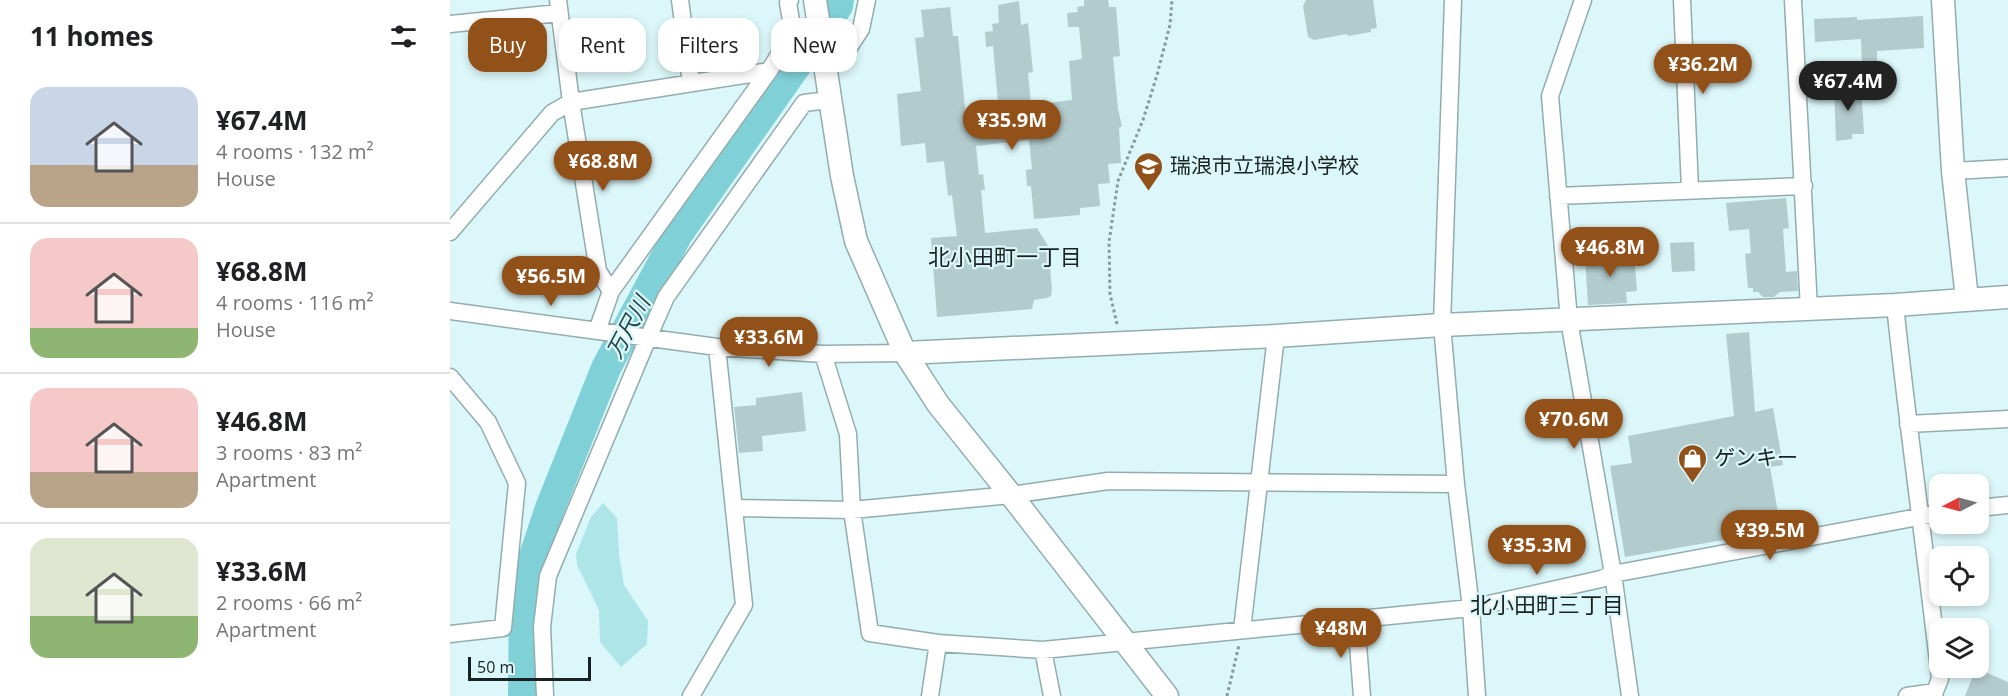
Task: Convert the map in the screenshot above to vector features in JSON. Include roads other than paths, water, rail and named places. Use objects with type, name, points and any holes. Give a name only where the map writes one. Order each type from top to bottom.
[{"type":"street","points":[[680,0],[691,84]]},
{"type":"street","points":[[597,331],[611,291],[769,71],[793,32],[788,3],[790,0]]},
{"type":"street","points":[[815,0],[817,18]]},
{"type":"street","points":[[857,34],[861,28],[867,0]]},
{"type":"street","points":[[1453,0],[1442,325],[1456,484],[1471,608],[1477,696]]},
{"type":"street","points":[[1583,0],[1550,96],[1569,320],[1613,574],[1630,696]]},
{"type":"street","points":[[1682,0],[1690,190]]},
{"type":"street","points":[[1793,0],[1809,309]]},
{"type":"street","points":[[1943,0],[1953,171],[1967,299]]},
{"type":"street","points":[[450,24],[559,6],[571,102],[598,271],[611,291]]},
{"type":"street","points":[[450,232],[552,113],[571,102],[769,71]]},
{"type":"street","points":[[825,72],[842,176],[856,241],[905,353],[938,404],[1167,696]]},
{"type":"street","points":[[545,696],[542,627],[548,576],[666,297],[804,103],[830,100]]},
{"type":"street","points":[[1953,171],[2008,168]]},
{"type":"street","points":[[1558,195],[1804,186]]},
{"type":"street","points":[[450,311],[717,347],[823,354],[905,353],[1276,336],[1442,325],[1894,305],[2008,297]]},
{"type":"street","points":[[1894,305],[1908,424],[1922,514],[1940,679],[1934,694],[1907,696]]},
{"type":"street","points":[[1242,630],[1276,336]]},
{"type":"street","points":[[691,696],[744,605],[717,347]]},
{"type":"street","points":[[823,354],[848,434],[852,510],[870,633],[938,643],[1043,650],[1471,608],[1601,579],[1613,574],[1929,514]]},
{"type":"street","points":[[450,377],[488,422],[517,483],[503,628],[450,634]]},
{"type":"street","points":[[1908,424],[2008,419]]},
{"type":"street","points":[[734,508],[852,510],[1011,495],[1108,481],[1456,484]]},
{"type":"street","points":[[1989,507],[2008,505]]},
{"type":"street","points":[[1356,619],[1362,696]]},
{"type":"street","points":[[930,696],[938,643]]},
{"type":"street","points":[[1043,650],[1052,696]]},
{"type":"waterway","name":"万尺川","points":[[523,696],[524,586],[550,508],[606,368],[678,234],[838,6],[839,0]]},
{"type":"place","name":"瑞浪市立瑞浪小学校","points":[[1149,192]]},
{"type":"place","name":"ゲンキー","points":[[1693,484]]},
{"type":"district","name":"北小田町一丁目","points":[[1005,257]]},
{"type":"district","name":"北小田町三丁目","points":[[1547,605]]}]
